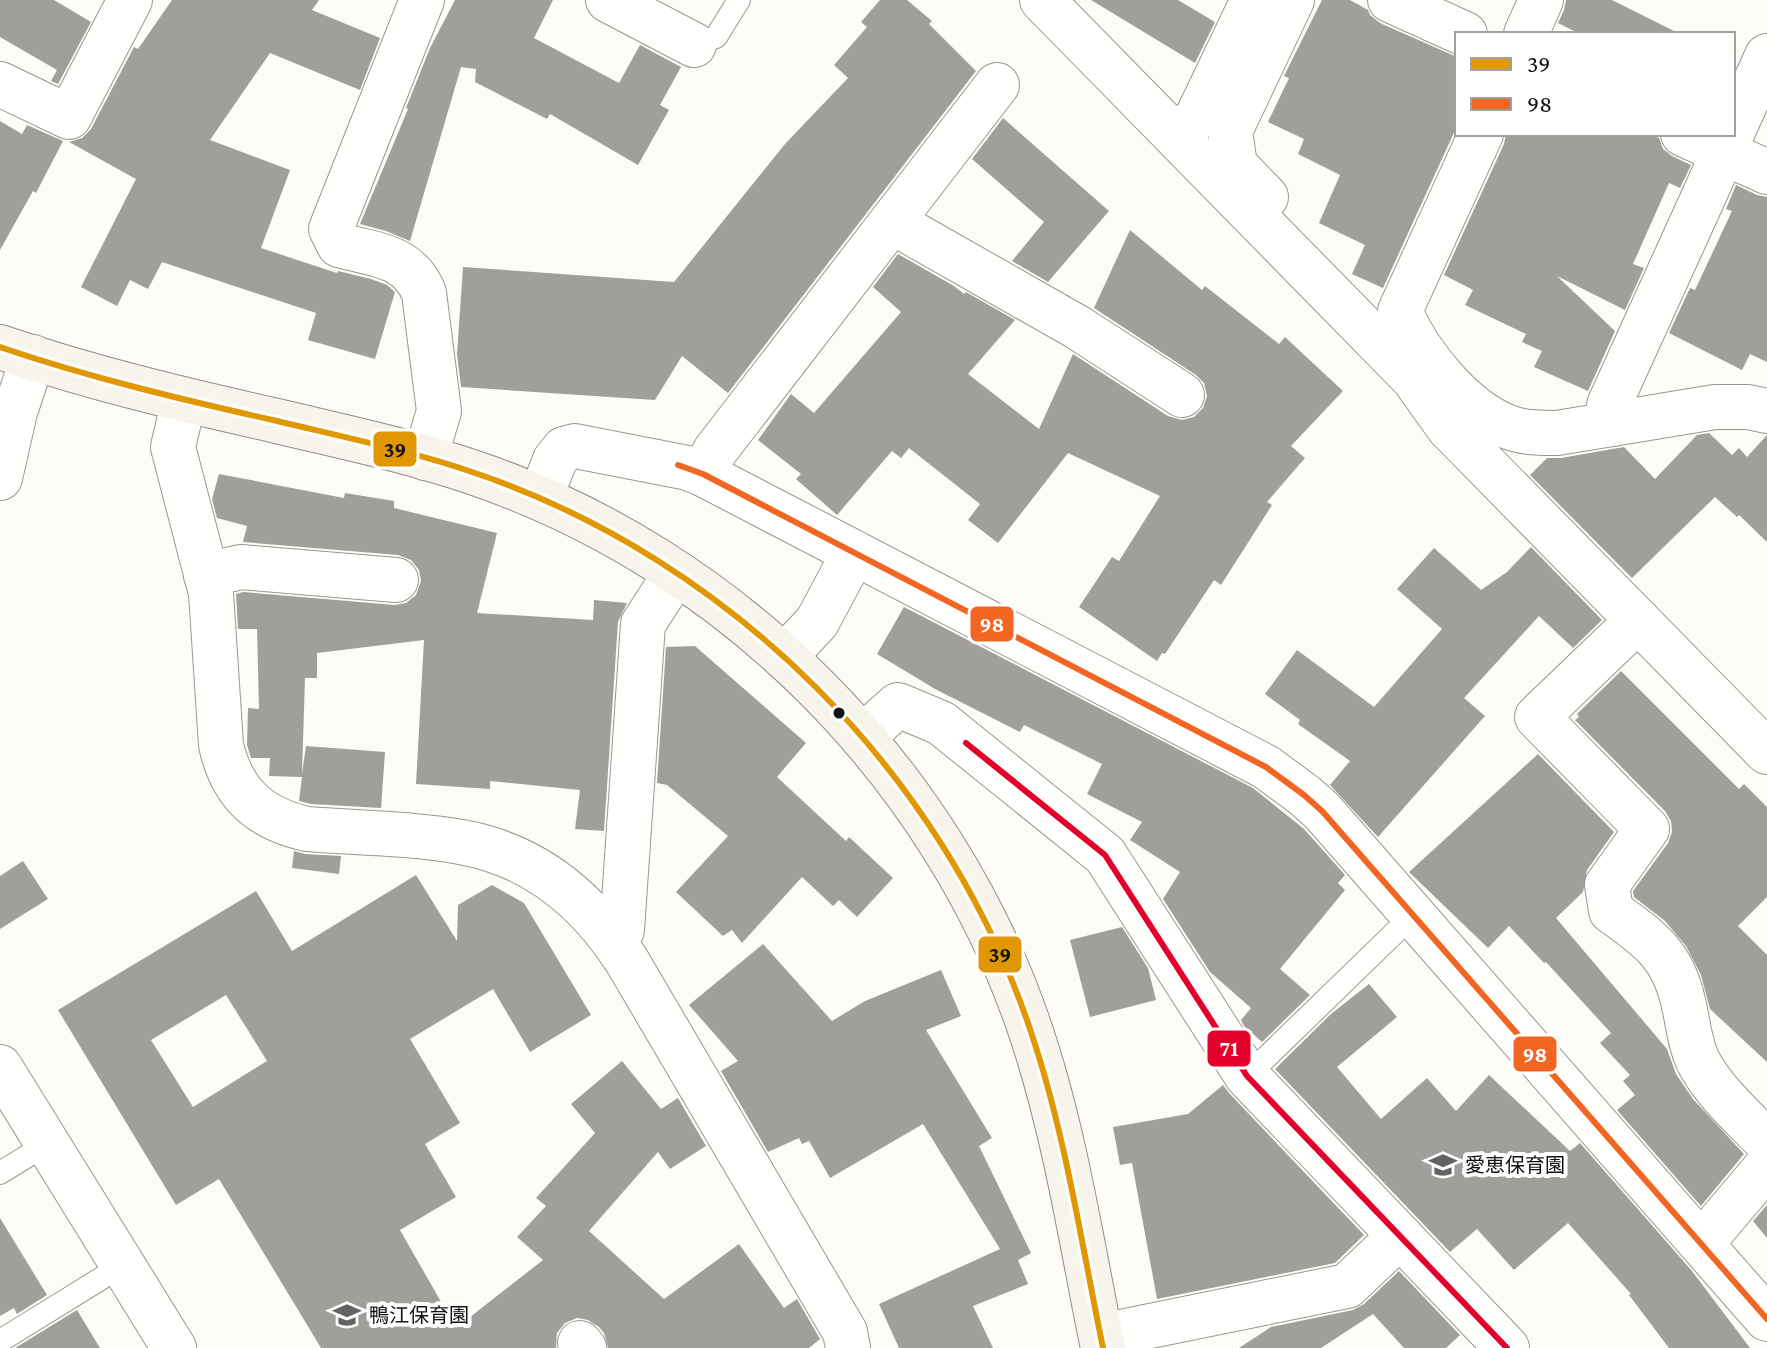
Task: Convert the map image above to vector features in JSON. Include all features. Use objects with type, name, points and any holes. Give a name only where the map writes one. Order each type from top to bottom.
[{"type":"street","points":[[0,84],[69,117],[130,0]]},
{"type":"street","points":[[422,0],[331,229],[339,245],[395,260],[409,268],[419,279],[424,293],[439,411],[425,458]]},
{"type":"street","points":[[608,0],[694,45]]},
{"type":"street","points":[[1042,0],[1413,378],[1459,415],[1638,620],[1767,752]]},
{"type":"street","points":[[1177,137],[1197,117],[1253,0]]},
{"type":"street","points":[[1292,0],[1230,131],[1235,165],[1361,293],[1400,311],[1409,332],[1436,369],[1459,415]]},
{"type":"street","points":[[1390,0],[1461,32]]},
{"type":"street","points":[[1527,32],[1541,0]]},
{"type":"street","points":[[1735,126],[1767,56]]},
{"type":"street","points":[[703,474],[715,451],[997,85]]},
{"type":"street","points":[[1400,311],[1480,136]]},
{"type":"street","points":[[1701,136],[1729,139],[1767,172]]},
{"type":"street","points":[[1613,424],[1609,405],[1729,139]]},
{"type":"street","points":[[893,220],[1077,327],[1182,395]]},
{"type":"street","points":[[0,478],[15,412],[16,352],[184,400],[402,450],[540,498],[625,541],[693,584],[758,633],[817,687],[862,737],[920,811],[963,879],[999,951],[1029,1026],[1053,1103],[1102,1342],[1347,1286],[1400,1236]]},
{"type":"street","points":[[184,400],[173,447],[211,593],[221,745],[226,766],[236,785],[249,801],[286,824],[307,829],[433,838],[492,850],[545,875],[592,913],[611,937],[845,1332],[848,1348]]},
{"type":"street","points":[[1459,415],[1489,418],[1511,428],[1534,433],[1557,433],[1715,407],[1748,407],[1767,411]]},
{"type":"street","points":[[540,498],[555,460],[564,449],[575,446],[673,464],[703,474],[1286,780],[1322,811],[1767,1319]]},
{"type":"street","points":[[784,657],[817,622],[854,553]]},
{"type":"street","points":[[206,575],[241,567],[396,580]]},
{"type":"street","points":[[611,937],[622,930],[643,624],[676,573]]},
{"type":"street","points":[[1638,620],[1537,717],[1647,829],[1607,885],[1611,911],[1662,953],[1676,975],[1693,1047],[1705,1075],[1767,1142]]},
{"type":"street","points":[[862,737],[898,705],[941,723],[1105,855],[1247,1076],[1507,1348]]},
{"type":"street","points":[[0,1067],[174,1348]]},
{"type":"street","points":[[1700,1242],[1767,1166]]},
{"type":"lane","points":[[694,45],[716,37],[739,0]]},
{"type":"lane","points":[[1247,1076],[1413,915]]},
{"type":"lane","points":[[0,1173],[47,1144]]},
{"type":"lane","points":[[0,1341],[123,1265]]},
{"type":"building","points":[[0,0],[54,0],[91,22],[58,84],[51,81],[57,70],[0,37]]},
{"type":"building","points":[[172,0],[319,0],[312,10],[380,38],[360,90],[270,53],[210,140],[290,170],[261,248],[337,273],[371,279],[395,292],[375,359],[308,340],[316,313],[162,262],[148,289],[130,280],[117,306],[81,287],[136,179],[69,142],[82,138],[91,129],[134,47],[138,49]]},
{"type":"building","points":[[455,0],[553,0],[534,38],[619,83],[640,45],[681,67],[660,105],[669,110],[638,165],[550,114],[547,119],[475,82],[476,69],[461,67],[410,241],[360,224],[430,48]]},
{"type":"building","points":[[880,0],[907,0],[932,21],[929,24],[976,71],[728,393],[682,356],[655,400],[461,387],[457,354],[463,267],[674,282],[785,144],[848,78],[834,65],[867,27],[861,22]]},
{"type":"building","points":[[1091,0],[1178,0],[1215,22],[1195,63]]},
{"type":"building","points":[[1322,0],[1350,0],[1368,10],[1380,23],[1455,56],[1455,130],[1383,288],[1352,274],[1365,245],[1319,223],[1340,175],[1298,154],[1304,139],[1268,122],[1289,78],[1284,76]]},
{"type":"building","points":[[1566,0],[1612,0],[1676,32],[1576,32],[1558,23]]},
{"type":"building","points":[[1003,118],[1109,211],[1048,282],[1012,261],[1044,222],[972,159]]},
{"type":"building","points":[[0,121],[22,134],[27,125],[63,141],[36,193],[33,191],[0,250]]},
{"type":"building","points":[[1506,136],[1654,136],[1659,138],[1663,149],[1691,165],[1680,188],[1669,183],[1633,264],[1644,268],[1625,310],[1557,276],[1615,331],[1588,391],[1534,367],[1542,351],[1522,342],[1526,334],[1465,305],[1473,290],[1444,275]]},
{"type":"building","points":[[1736,185],[1767,197],[1767,362],[1750,354],[1742,370],[1669,333],[1690,288],[1695,290],[1732,211],[1726,209]]},
{"type":"building","points":[[1130,230],[1202,290],[1205,286],[1279,344],[1285,337],[1343,391],[1291,446],[1305,458],[1267,502],[1272,505],[1221,585],[1214,580],[1165,654],[1162,653],[1157,661],[1079,607],[1112,557],[1119,561],[1160,496],[1068,453],[998,543],[968,520],[980,504],[909,448],[901,458],[892,451],[837,515],[796,479],[801,474],[758,440],[791,394],[814,413],[901,312],[873,287],[898,254],[964,294],[966,292],[1015,320],[968,374],[1039,429],[1073,354],[1168,416],[1182,420],[1194,417],[1203,408],[1207,396],[1204,383],[1094,308]]},
{"type":"building","points":[[1709,433],[1732,455],[1739,448],[1747,457],[1767,435],[1767,542],[1715,497],[1632,578],[1530,475],[1547,458],[1624,447],[1655,479],[1697,435]]},
{"type":"building","points":[[219,474],[344,498],[345,493],[394,501],[394,508],[497,533],[477,613],[593,620],[594,600],[627,603],[618,622],[604,831],[575,829],[580,790],[490,781],[490,789],[416,784],[424,640],[317,653],[317,678],[305,678],[302,774],[306,746],[385,752],[381,808],[299,801],[302,777],[269,776],[270,758],[251,758],[247,745],[248,708],[259,709],[257,629],[238,629],[236,594],[243,592],[395,605],[406,603],[416,595],[421,581],[419,570],[411,560],[398,555],[243,542],[247,526],[217,518],[212,499]]},
{"type":"building","points":[[1531,547],[1602,620],[1573,648],[1539,616],[1464,698],[1485,716],[1378,837],[1330,785],[1350,761],[1298,724],[1300,720],[1265,694],[1297,650],[1374,707],[1442,629],[1397,589],[1434,548],[1481,590],[1507,572]]},
{"type":"building","points":[[904,607],[1253,788],[1304,829],[1345,875],[1338,883],[1345,890],[1280,969],[1310,995],[1262,1042],[1241,1020],[1251,1008],[1210,972],[1163,899],[1180,872],[1130,840],[1142,822],[1087,794],[1102,764],[1024,725],[1020,732],[935,689],[877,654]]},
{"type":"building","points":[[695,646],[806,743],[777,777],[846,841],[849,837],[893,878],[857,917],[839,900],[833,906],[802,877],[742,943],[732,930],[723,936],[676,892],[728,836],[667,785],[657,783],[666,647]]},
{"type":"building","points":[[1621,671],[1739,789],[1744,784],[1767,807],[1767,897],[1738,926],[1767,955],[1767,1062],[1710,1009],[1701,975],[1686,946],[1665,921],[1634,897],[1633,891],[1668,843],[1672,832],[1671,821],[1665,811],[1575,720],[1579,717],[1577,714]]},
{"type":"building","points":[[1538,754],[1614,832],[1587,870],[1583,892],[1556,918],[1667,1049],[1676,1074],[1693,1099],[1744,1154],[1701,1206],[1617,1110],[1635,1095],[1623,1081],[1630,1075],[1600,1043],[1611,1033],[1509,926],[1488,948],[1409,872]]},
{"type":"building","points":[[294,851],[341,856],[339,874],[292,868]]},
{"type":"building","points":[[23,861],[48,899],[0,929],[0,876]]},
{"type":"building","points":[[416,875],[457,941],[458,905],[492,885],[524,903],[591,1015],[530,1052],[493,989],[410,1039],[460,1123],[425,1144],[456,1197],[400,1230],[456,1328],[543,1260],[517,1237],[546,1206],[536,1198],[595,1133],[571,1104],[622,1061],[661,1109],[678,1098],[706,1146],[670,1169],[658,1152],[589,1231],[664,1299],[739,1244],[784,1308],[797,1299],[820,1339],[809,1348],[608,1348],[599,1327],[577,1318],[565,1323],[557,1333],[556,1348],[321,1348],[219,1179],[176,1205],[58,1010],[256,891],[292,951]],"holes":[[[226,995],[267,1061],[193,1107],[151,1040]]]},
{"type":"building","points":[[1122,927],[1148,968],[1156,1000],[1090,1017],[1070,940]]},
{"type":"building","points":[[763,944],[832,1021],[865,1001],[941,970],[961,1016],[926,1030],[992,1138],[979,1146],[1031,1253],[1018,1260],[1028,1284],[973,1306],[993,1348],[899,1348],[879,1304],[1000,1249],[923,1124],[830,1178],[809,1141],[802,1144],[799,1138],[768,1152],[721,1071],[738,1061],[689,1005]]},
{"type":"building","points":[[1369,984],[1397,1017],[1337,1067],[1381,1119],[1427,1078],[1456,1111],[1489,1075],[1570,1151],[1580,1143],[1692,1271],[1750,1348],[1669,1348],[1631,1294],[1568,1223],[1514,1270],[1477,1229],[1450,1252],[1275,1069],[1331,1014]]},
{"type":"building","points":[[1223,1085],[1364,1235],[1335,1263],[1157,1299],[1132,1163],[1120,1165],[1113,1127],[1188,1114]]},
{"type":"building","points":[[1767,1205],[1767,1238],[1753,1221]]},
{"type":"building","points":[[0,1218],[47,1295],[17,1314],[14,1308],[0,1316]]},
{"type":"building","points":[[1399,1271],[1460,1335],[1446,1348],[1404,1348],[1373,1314],[1321,1348],[1239,1348],[1271,1327],[1353,1310],[1364,1304]]},
{"type":"building","points":[[77,1310],[100,1348],[15,1348]]},
{"type":"transit line","name":"39","points":[[0,347],[138,388],[426,458],[475,473],[569,511],[657,560],[740,619],[816,687],[884,763],[943,846],[992,935],[1030,1029],[1053,1107],[1103,1348]]},
{"type":"transit line","name":"98","points":[[678,465],[703,474],[1266,767],[1304,795],[1322,811],[1767,1319]]},
{"type":"transit line","name":"71","points":[[966,743],[1105,855],[1247,1076],[1507,1348]]},
{"type":"place","name":"愛恵保育園","points":[[1443,1165]]},
{"type":"place","name":"鴨江保育園","points":[[347,1315]]}]
